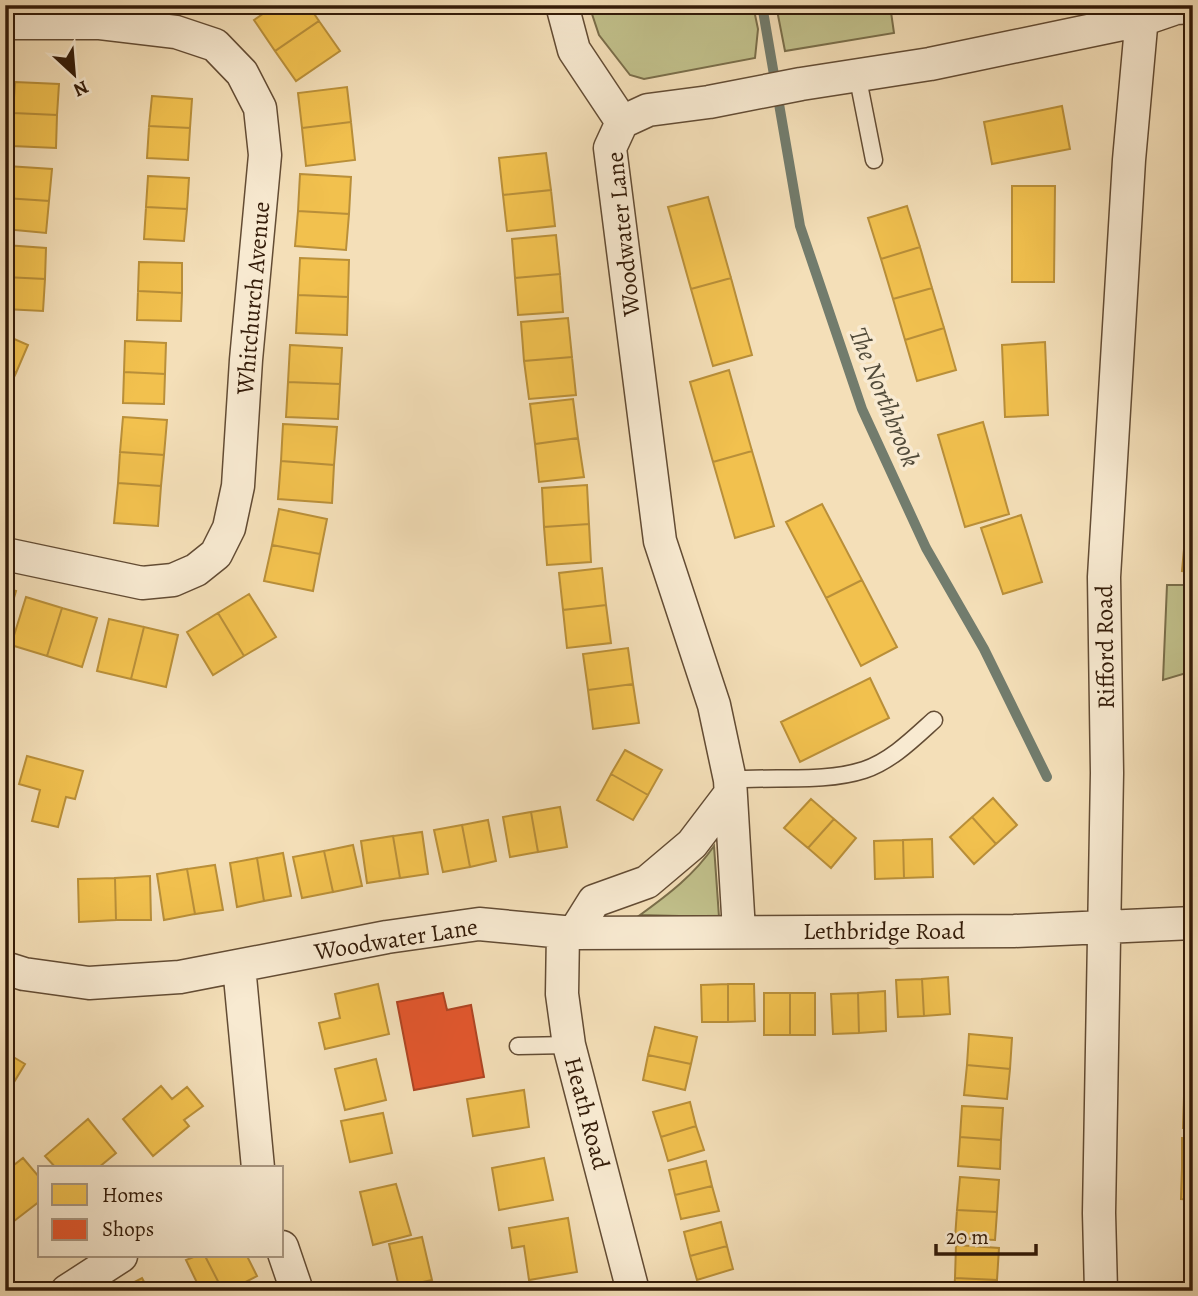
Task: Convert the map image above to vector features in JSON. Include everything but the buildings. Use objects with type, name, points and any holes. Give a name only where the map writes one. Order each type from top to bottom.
[{"type":"street","points":[[562,5],[573,50],[622,122]]},
{"type":"street","name":"Woodwater Lane","points":[[739,931],[730,787],[714,705],[660,541],[610,148],[622,122],[648,110],[930,64],[1142,12],[1193,7]]},
{"type":"street","name":"Rifford Road","points":[[1101,1291],[1099,1213],[1107,772],[1104,577],[1129,160],[1142,12]]},
{"type":"street","name":"Whitchurch Avenue","points":[[5,23],[100,23],[176,32],[215,45],[242,74],[260,108],[265,155],[246,360],[238,486],[229,528],[216,554],[196,570],[173,580],[142,583],[5,554]]},
{"type":"street","points":[[569,933],[594,901],[647,882],[692,844],[730,787]]},
{"type":"street","name":"Lethbridge Road","points":[[569,933],[1014,931],[1193,922]]},
{"type":"street","name":"Woodwater Lane","points":[[5,968],[24,974],[89,983],[180,977],[387,937],[479,924],[569,933]]},
{"type":"street","name":"Heath Road","points":[[569,933],[562,994],[569,1045],[634,1291]]},
{"type":"street","points":[[239,966],[258,1166]]},
{"type":"street","points":[[284,1253],[297,1291]]},
{"type":"street","points":[[67,1291],[118,1258]]},
{"type":"lane","points":[[857,74],[874,160]]},
{"type":"lane","points":[[730,787],[865,770],[898,752],[934,720]]},
{"type":"lane","points":[[517,1046],[569,1045]]},
{"type":"shaded area","points":[[589,5],[753,5],[758,29],[755,58],[644,79],[630,75],[599,35]]},
{"type":"shaded area","points":[[776,5],[890,5],[894,33],[785,51]]},
{"type":"shaded area","points":[[1167,585],[1193,585],[1193,671],[1163,680]]},
{"type":"shaded area","points":[[714,846],[719,917],[640,915],[680,884]]},
{"type":"waterway","name":"The Northbrook","points":[[762,5],[800,226],[862,409],[926,548],[984,649],[1047,777]]}]
